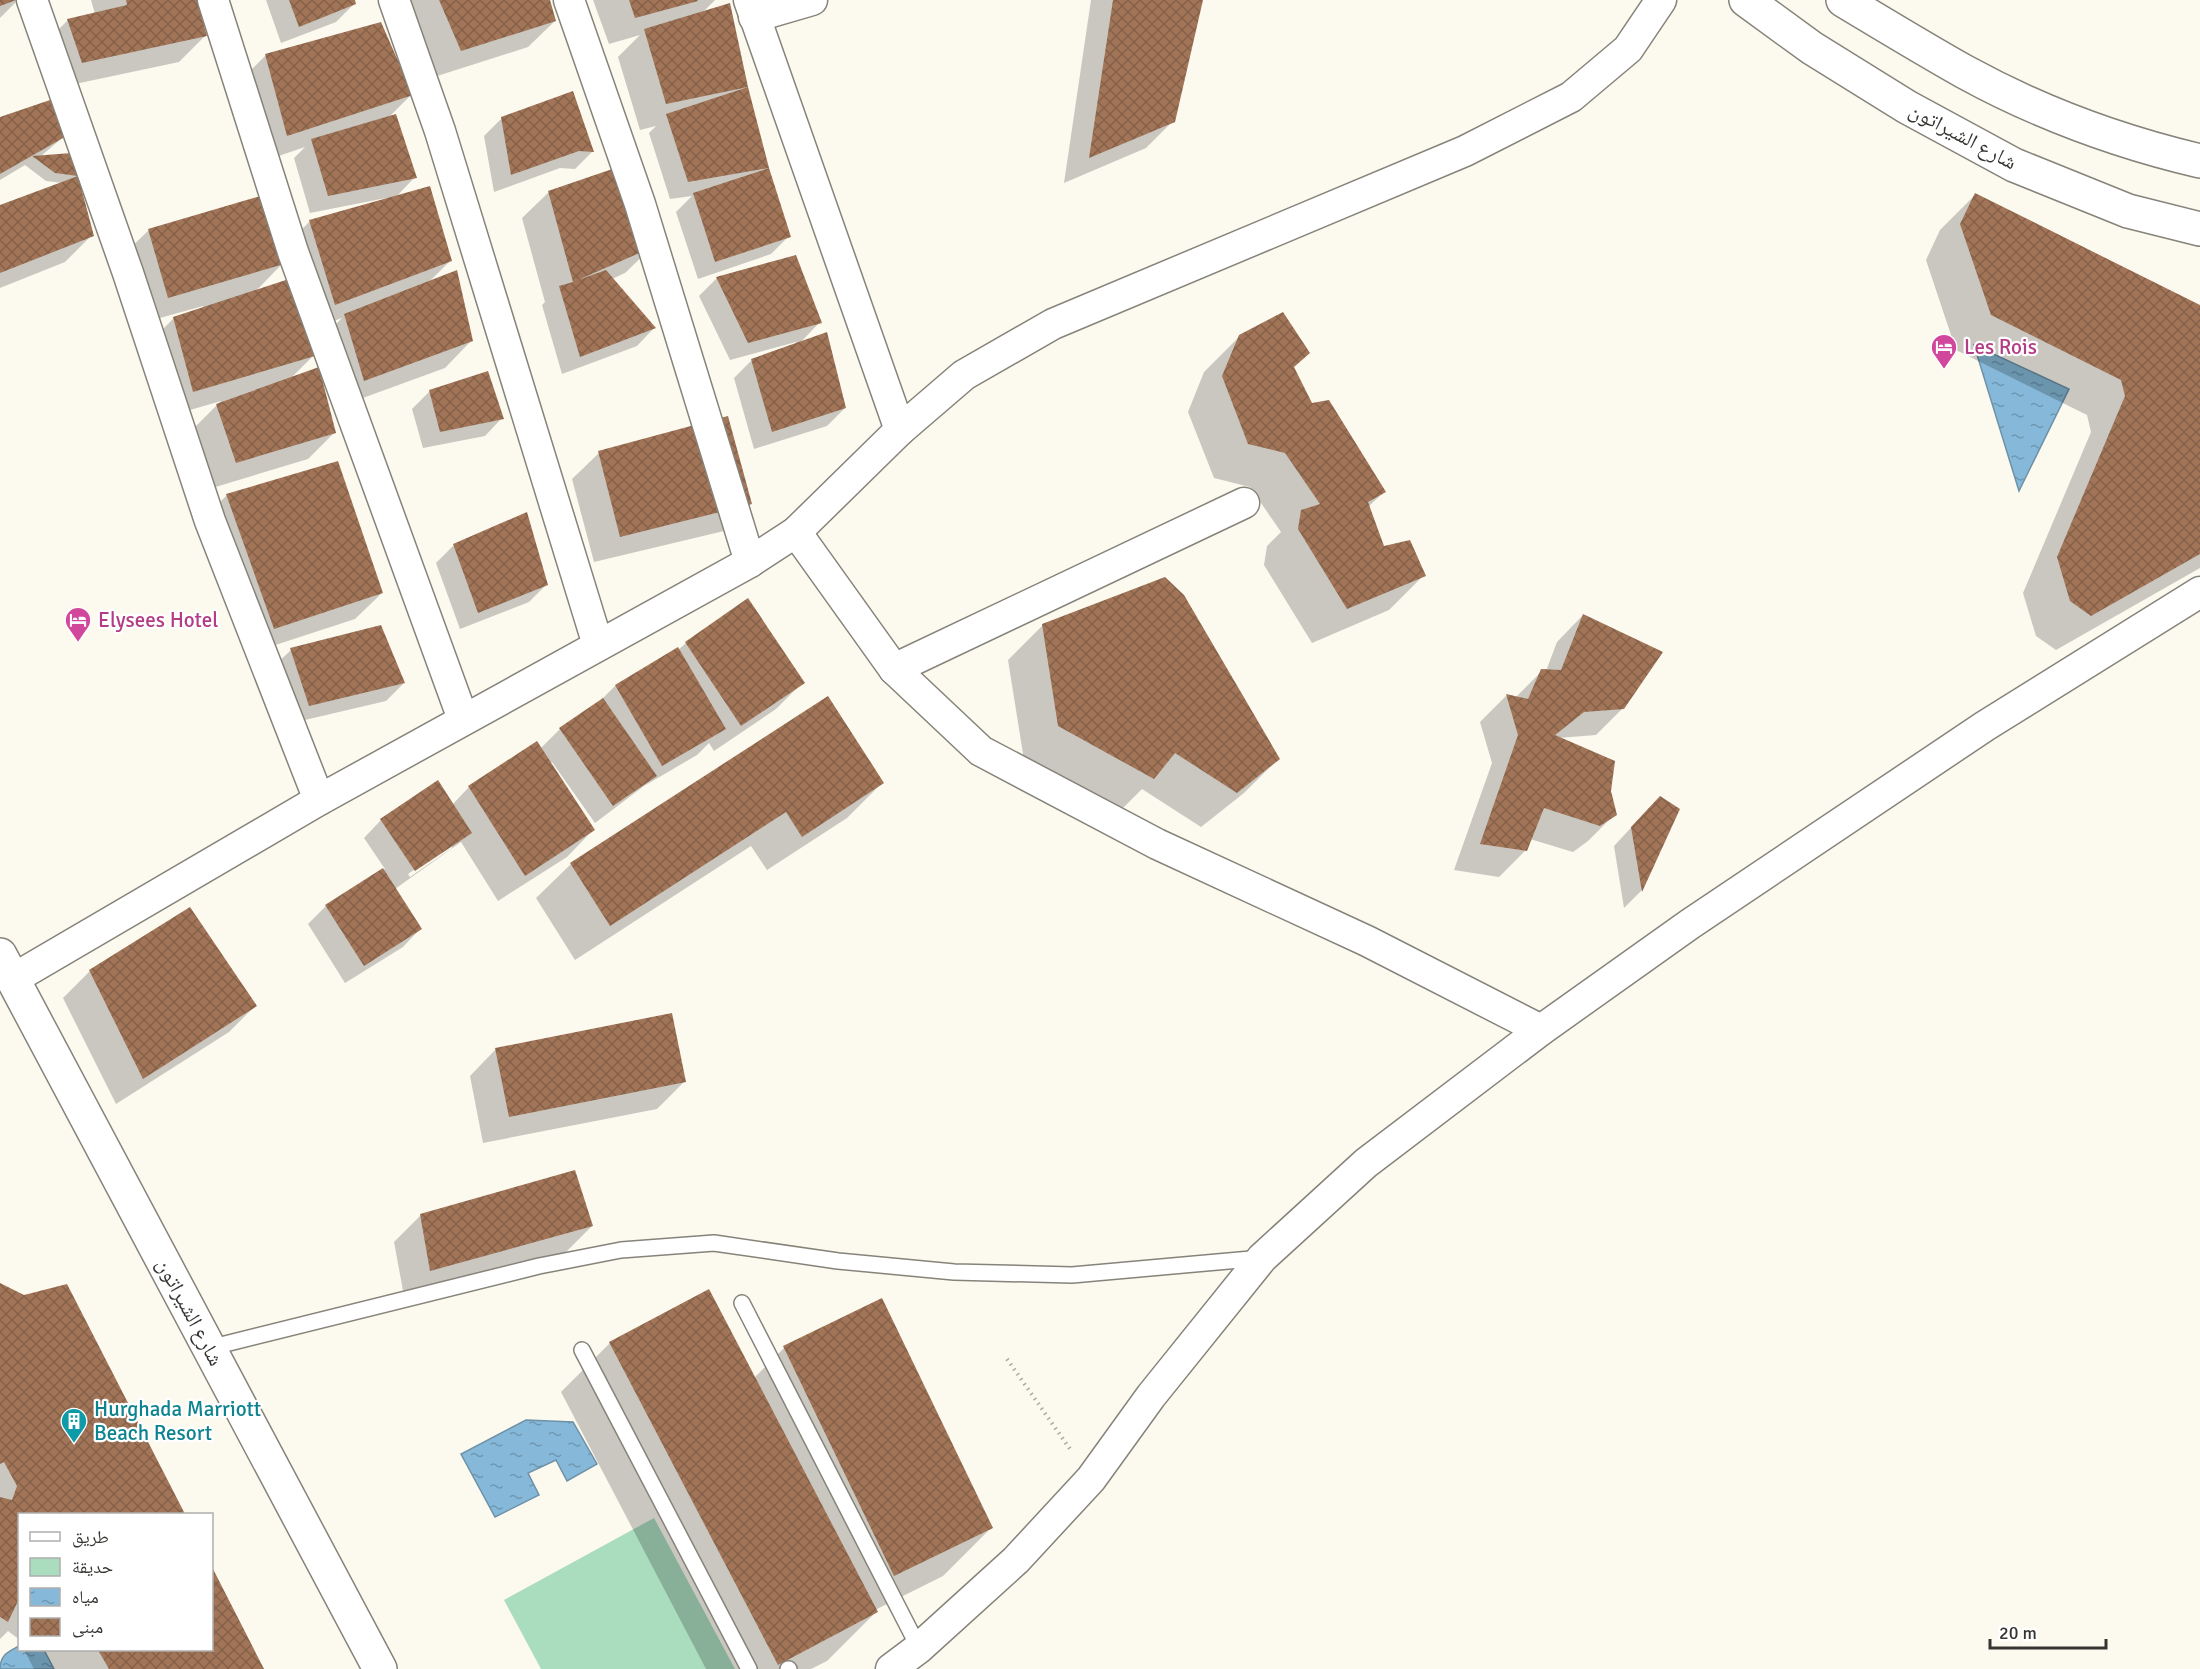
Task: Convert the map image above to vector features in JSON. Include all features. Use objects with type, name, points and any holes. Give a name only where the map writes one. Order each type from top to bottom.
[{"type":"street","points":[[32,0],[125,261],[210,521],[319,800]]},
{"type":"street","points":[[213,0],[293,252],[463,719]]},
{"type":"street","points":[[394,0],[444,142],[598,645]]},
{"type":"street","points":[[569,0],[640,204],[750,562]]},
{"type":"street","points":[[812,0],[752,8],[900,430]]},
{"type":"street","points":[[6,967],[319,800],[750,562],[796,532],[900,430],[964,375],[1053,324],[1465,151],[1570,97],[1628,49],[1660,0]]},
{"type":"street","name":"شارع الشيراتون","points":[[1746,0],[1812,48],[1908,107],[2014,165],[2128,212],[2200,229]]},
{"type":"street","points":[[1843,0],[1966,73],[2061,117],[2159,152],[2200,161]]},
{"type":"street","points":[[894,669],[1244,503]]},
{"type":"street","points":[[796,532],[894,669],[981,751],[1157,844],[1367,941],[1541,1030]]},
{"type":"street","points":[[891,1669],[919,1648],[1016,1560],[1091,1479],[1151,1396],[1262,1258],[1366,1163],[1541,1030],[1690,924],[1985,726],[2200,592]]},
{"type":"street","name":"شارع الشيراتون","points":[[6,967],[380,1669]]},
{"type":"lane","points":[[209,1348],[539,1266],[621,1250],[714,1243],[838,1261],[954,1272],[1072,1275],[1262,1258]]},
{"type":"lane","points":[[742,1304],[919,1648]]},
{"type":"lane","points":[[582,1350],[749,1669]]},
{"type":"path","points":[[1006,1359],[1091,1479]]},
{"type":"green space","points":[[654,1518],[735,1669],[541,1669],[504,1600]]},
{"type":"water","points":[[1974,345],[2069,389],[2019,491]]},
{"type":"water","points":[[526,1420],[573,1422],[597,1464],[567,1481],[556,1460],[528,1473],[539,1495],[495,1517],[461,1454]]},
{"type":"water","points":[[18,1647],[18,1651],[45,1651],[54,1669],[0,1669],[3,1657]]},
{"type":"building","points":[[0,0],[16,0],[0,6]]},
{"type":"building","points":[[126,0],[197,0],[207,36],[82,63],[67,19],[127,5]]},
{"type":"building","points":[[289,0],[355,0],[356,4],[299,27]]},
{"type":"building","points":[[439,0],[550,0],[556,21],[461,51]]},
{"type":"building","points":[[629,0],[697,0],[698,1],[635,18]]},
{"type":"building","points":[[1113,0],[1203,0],[1175,122],[1089,158]]},
{"type":"building","points":[[730,3],[748,87],[666,104],[644,29]]},
{"type":"building","points":[[381,22],[413,95],[287,136],[265,54]]},
{"type":"building","points":[[748,87],[769,168],[688,182],[666,114]]},
{"type":"building","points":[[573,91],[594,152],[579,151],[511,175],[501,117]]},
{"type":"building","points":[[53,99],[70,134],[0,174],[0,117]]},
{"type":"building","points":[[396,114],[417,178],[328,196],[311,139]]},
{"type":"building","points":[[72,153],[78,176],[55,173],[32,156]]},
{"type":"building","points":[[627,164],[653,247],[578,280],[606,270],[656,328],[580,357],[559,286],[573,282],[548,191]]},
{"type":"building","points":[[769,168],[791,237],[715,262],[693,193]]},
{"type":"building","points":[[78,176],[94,236],[0,273],[0,205]]},
{"type":"building","points":[[430,186],[452,261],[335,305],[309,220]]},
{"type":"building","points":[[1975,193],[2200,305],[2200,554],[2091,616],[2070,601],[2057,557],[2125,396],[2121,380],[1991,315],[1960,224]]},
{"type":"building","points":[[264,195],[284,264],[168,298],[148,229]]},
{"type":"building","points":[[796,255],[822,323],[748,343],[716,277]]},
{"type":"building","points":[[457,270],[473,341],[364,381],[344,314]]},
{"type":"building","points":[[292,278],[315,356],[193,392],[173,317]]},
{"type":"building","points":[[1283,312],[1310,353],[1294,367],[1312,403],[1329,400],[1386,492],[1368,502],[1384,546],[1410,540],[1426,576],[1347,609],[1298,529],[1301,510],[1320,504],[1285,453],[1248,444],[1222,376],[1239,335]]},
{"type":"building","points":[[827,332],[846,408],[772,432],[751,359]]},
{"type":"building","points":[[319,367],[336,433],[236,463],[216,404]]},
{"type":"building","points":[[488,371],[504,419],[440,432],[429,390]]},
{"type":"building","points":[[728,416],[752,504],[620,537],[598,451]]},
{"type":"building","points":[[338,461],[383,593],[274,629],[226,494]]},
{"type":"building","points":[[527,512],[548,585],[478,613],[453,544]]},
{"type":"building","points":[[1165,577],[1184,595],[1280,759],[1237,793],[1175,753],[1154,779],[1058,726],[1042,624]]},
{"type":"building","points":[[748,598],[805,683],[741,726],[685,642]]},
{"type":"building","points":[[1583,614],[1663,652],[1624,709],[1584,712],[1555,735],[1615,761],[1611,791],[1617,815],[1600,826],[1544,808],[1527,851],[1480,844],[1518,735],[1506,694],[1528,699],[1541,669],[1561,670]]},
{"type":"building","points":[[381,625],[405,683],[309,706],[290,648]]},
{"type":"building","points":[[678,647],[726,729],[662,766],[615,685]]},
{"type":"building","points":[[828,696],[884,783],[802,837],[786,812],[610,926],[570,863]]},
{"type":"building","points":[[603,698],[657,776],[613,806],[559,728]]},
{"type":"building","points":[[537,741],[595,830],[525,876],[468,786]]},
{"type":"building","points":[[438,780],[472,833],[415,871],[380,819]]},
{"type":"building","points":[[1660,796],[1680,809],[1642,892],[1631,827]]},
{"type":"building","points":[[383,868],[422,929],[364,966],[325,905]]},
{"type":"building","points":[[190,907],[257,1006],[143,1079],[89,970]]},
{"type":"building","points":[[672,1013],[686,1082],[509,1117],[495,1048]]},
{"type":"building","points":[[575,1170],[593,1226],[430,1271],[420,1214]]},
{"type":"building","name":"Hurghada Marriott Beach Resort","points":[[0,1283],[24,1295],[67,1284],[184,1513],[18,1513],[18,1601],[8,1622],[0,1617],[0,1497],[12,1500],[17,1486],[4,1462],[0,1464]]},
{"type":"building","points":[[709,1289],[878,1612],[778,1665],[609,1342]]},
{"type":"building","points":[[882,1298],[993,1528],[894,1576],[783,1346]]},
{"type":"building","points":[[213,1569],[264,1669],[109,1669],[99,1651],[213,1651]]},
{"type":"place","name":"Les Rois","points":[[1944,370]]},
{"type":"place","name":"Elysees Hotel","points":[[78,643]]},
{"type":"place","name":"Hurghada Marriott Beach Resort","points":[[74,1444]]}]
